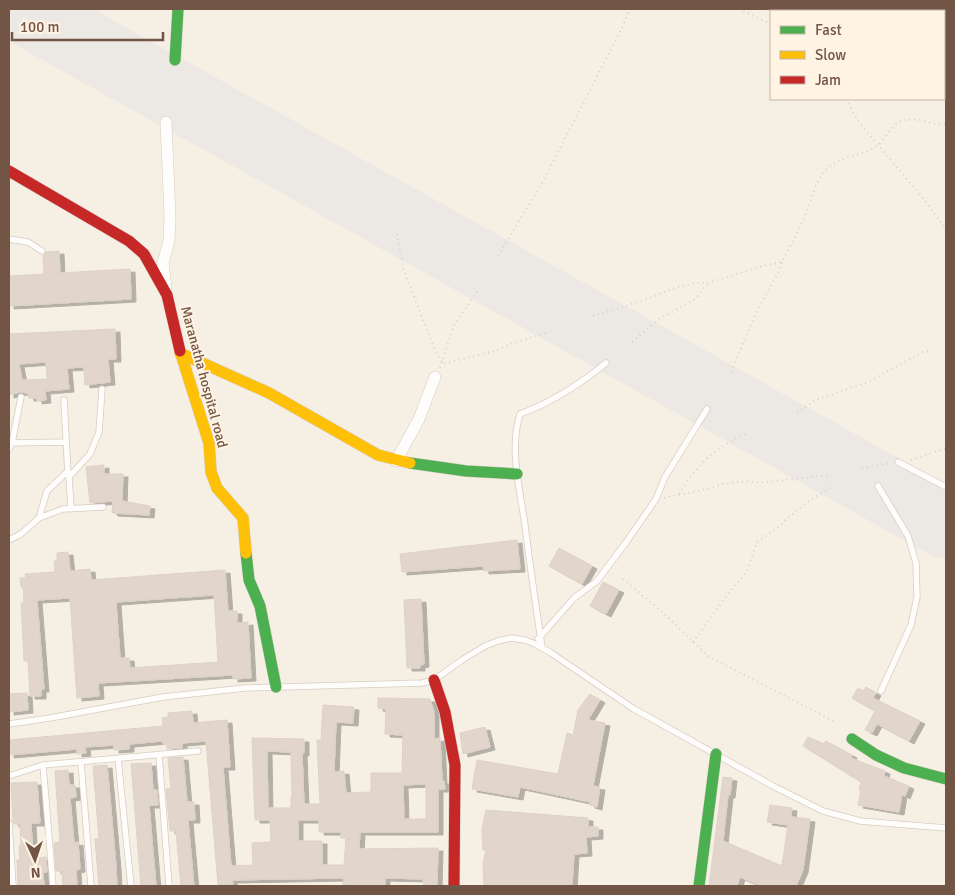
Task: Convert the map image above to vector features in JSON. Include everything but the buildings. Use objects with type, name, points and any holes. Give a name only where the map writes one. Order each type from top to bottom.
[{"type":"street","points":[[175,60],[178,9]]},
{"type":"street","points":[[166,122],[170,241],[163,262],[167,295]]},
{"type":"street","name":"Maranatha hospital road","points":[[9,171],[129,242],[144,254],[167,295],[180,354],[209,443],[211,472],[217,488],[243,518],[249,580],[260,606],[276,687]]},
{"type":"street","points":[[180,354],[269,393],[378,455],[396,461],[456,471],[517,474]]},
{"type":"street","points":[[396,461],[419,419],[436,377]]},
{"type":"street","points":[[434,680],[445,712],[454,765],[454,886]]},
{"type":"street","points":[[852,740],[876,755],[904,768],[946,779]]},
{"type":"street","points":[[699,886],[716,754]]},
{"type":"lane","points":[[9,239],[28,242],[42,251]]},
{"type":"lane","points":[[542,647],[517,474],[515,444],[518,422],[520,414],[546,404],[586,379],[606,363]]},
{"type":"lane","points":[[10,540],[28,530],[39,518],[48,491],[90,454],[99,432],[102,390]]},
{"type":"lane","points":[[9,450],[20,397]]},
{"type":"lane","points":[[64,400],[71,509]]},
{"type":"lane","points":[[535,644],[574,598],[597,581],[656,500],[665,477],[707,409]]},
{"type":"lane","points":[[11,443],[66,442]]},
{"type":"lane","points":[[898,462],[946,488]]},
{"type":"lane","points":[[878,486],[908,536],[916,563],[917,597],[912,625],[881,691]]},
{"type":"lane","points":[[39,518],[57,511],[103,507]]},
{"type":"lane","points":[[9,724],[163,697],[245,688],[422,683],[434,680],[484,646],[498,640],[511,638],[525,640],[542,647],[634,710],[823,810],[860,821],[946,828]]},
{"type":"lane","points":[[9,776],[43,765],[198,751]]},
{"type":"lane","points":[[159,755],[169,886]]},
{"type":"lane","points":[[118,759],[131,886]]},
{"type":"lane","points":[[81,762],[91,886]]},
{"type":"lane","points":[[43,765],[53,886]]},
{"type":"lane","points":[[9,823],[13,886]]},
{"type":"path","points":[[498,256],[542,183],[630,9]]},
{"type":"path","points":[[739,9],[770,24]]},
{"type":"path","points":[[847,100],[858,121],[922,197],[946,229]]},
{"type":"path","points":[[731,372],[747,332],[769,289],[778,276],[782,262],[803,220],[820,177],[831,165],[858,155],[877,145],[896,123],[914,119],[939,125],[946,124]]},
{"type":"path","points":[[397,234],[404,271],[434,348],[443,364]]},
{"type":"path","points":[[593,316],[650,298],[677,287],[695,283],[708,283],[762,266],[782,262]]},
{"type":"path","points":[[632,342],[660,318],[696,298],[708,283]]},
{"type":"path","points":[[436,377],[443,364],[453,327],[479,290]]},
{"type":"path","points":[[443,364],[495,351],[513,343],[550,332]]},
{"type":"path","points":[[797,413],[814,400],[868,382],[923,352],[930,351]]},
{"type":"path","points":[[679,494],[692,473],[703,462],[724,444],[750,433]]},
{"type":"path","points":[[656,500],[734,482],[759,483],[828,475]]},
{"type":"path","points":[[693,642],[745,574],[757,542],[804,505],[832,486]]},
{"type":"path","points":[[622,579],[659,609],[708,656],[835,722]]},
{"type":"runway","points":[[22,9],[946,524]]},
{"type":"traffic: fast","points":[[175,60],[178,9]]},
{"type":"traffic: fast","points":[[410,463],[466,471],[517,474]]},
{"type":"traffic: fast","points":[[246,553],[249,580],[260,606],[276,687]]},
{"type":"traffic: fast","points":[[852,739],[876,755],[904,768],[946,779]]},
{"type":"traffic: fast","points":[[699,886],[716,754]]},
{"type":"traffic: slow","points":[[180,351],[209,443],[211,472],[217,488],[243,518],[246,553]]},
{"type":"traffic: slow","points":[[180,353],[269,393],[378,455],[410,463]]},
{"type":"traffic: jam","points":[[9,171],[129,241],[144,254],[167,295],[180,351]]},
{"type":"traffic: jam","points":[[434,680],[445,712],[455,765],[454,886]]}]
